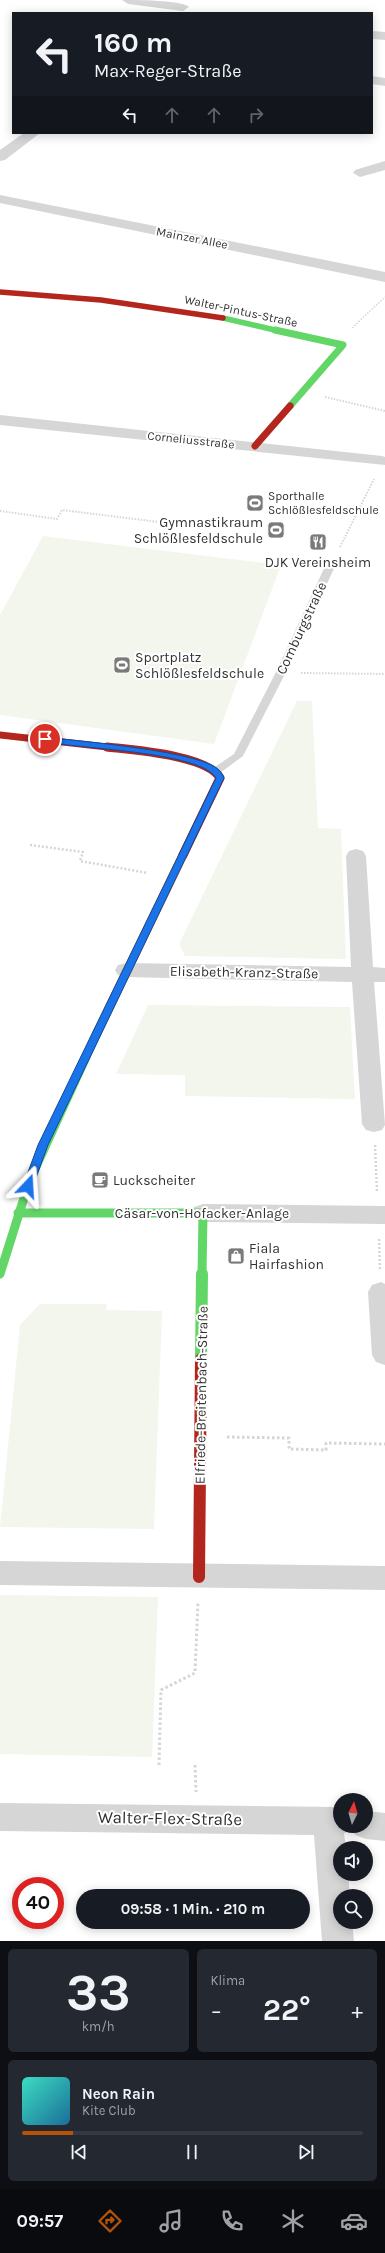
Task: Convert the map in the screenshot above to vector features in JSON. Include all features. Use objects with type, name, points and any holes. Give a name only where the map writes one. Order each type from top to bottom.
[{"type":"street","points":[[128,0],[184,7]]},
{"type":"street","points":[[373,35],[385,36]]},
{"type":"street","points":[[373,80],[385,82]]},
{"type":"street","points":[[0,157],[32,134]]},
{"type":"street","points":[[360,173],[385,165]]},
{"type":"street","name":"Mainzer Allee","points":[[0,199],[385,277]]},
{"type":"street","name":"Walter-Pintus-Straße","points":[[0,292],[101,300],[206,314],[343,345]]},
{"type":"street","points":[[255,446],[343,345]]},
{"type":"street","name":"Corneliusstraße","points":[[0,420],[255,446],[382,461]]},
{"type":"street","points":[[0,735],[144,751],[200,763],[216,771],[220,778],[217,787],[126,970],[43,1145],[18,1212],[0,1274]]},
{"type":"street","points":[[356,856],[362,975],[374,1124]]},
{"type":"street","name":"Elisabeth-Kranz-Straße","points":[[126,970],[385,975]]},
{"type":"street","name":"Cäsar-von-Hofacker-Anlage","points":[[18,1212],[381,1215]]},
{"type":"street","name":"Elfriede-Breitenbach-Straße","points":[[200,1577],[203,1213]]},
{"type":"street","points":[[381,1292],[385,1355]]},
{"type":"street","points":[[0,1573],[200,1577],[385,1578]]},
{"type":"street","name":"Walter-Flex-Straße","points":[[0,1817],[333,1821]]},
{"type":"street","points":[[373,1826],[385,1827]]},
{"type":"street","points":[[334,1833],[338,1941]]},
{"type":"lane","name":"Comburgstraße","points":[[216,771],[238,756],[281,672],[332,562]]},
{"type":"path","points":[[343,345],[347,333],[385,297]]},
{"type":"path","points":[[303,392],[385,411]]},
{"type":"path","points":[[332,562],[373,483],[382,461]]},
{"type":"path","points":[[0,511],[57,519],[62,510],[175,524]]},
{"type":"path","points":[[281,672],[385,674]]},
{"type":"path","points":[[30,845],[83,852],[80,861],[172,878]]},
{"type":"path","points":[[374,1124],[381,1215],[381,1292]]},
{"type":"path","points":[[200,1437],[289,1438],[289,1449],[326,1450],[326,1444],[385,1444]]},
{"type":"path","points":[[159,1764],[161,1690],[195,1673],[200,1577]]},
{"type":"shaded area","name":"Sportplatz Schlößlesfeldschule","points":[[43,536],[281,565],[214,744],[0,715],[0,615]]},
{"type":"shaded area","points":[[297,701],[312,701],[318,828],[341,829],[346,959],[185,956],[179,944]]},
{"type":"shaded area","points":[[148,1005],[350,1007],[355,1099],[185,1096],[185,1075],[116,1074]]},
{"type":"shaded area","points":[[40,1304],[107,1304],[106,1310],[162,1311],[154,1529],[0,1527],[20,1325]]},
{"type":"shaded area","points":[[0,1595],[158,1597],[152,1757],[0,1754]]},
{"type":"traffic: fast","points":[[223,318],[343,345],[290,406]]},
{"type":"traffic: fast","points":[[0,1274],[8,1243],[29,1182],[96,1035]]},
{"type":"traffic: fast","points":[[18,1213],[203,1213],[201,1359]]},
{"type":"traffic: slow","points":[[96,1035],[183,855]]},
{"type":"traffic: jam","points":[[0,292],[101,300],[223,318]]},
{"type":"traffic: jam","points":[[255,446],[290,406]]},
{"type":"traffic: jam","points":[[0,735],[144,751],[200,763],[216,771],[220,778],[183,855]]},
{"type":"traffic: jam","points":[[199,1577],[201,1359]]},
{"type":"place","name":"Sporthalle Schlößlesfeldschule","points":[[255,503]]},
{"type":"place","name":"Gymnastikraum Schlößlesfeldschule","points":[[276,530]]},
{"type":"place","name":"DJK Vereinsheim","points":[[318,542]]},
{"type":"place","name":"Sportplatz Schlößlesfeldschule","points":[[122,665]]},
{"type":"place","name":"Luckscheiter","points":[[100,1180]]},
{"type":"place","name":"Fiala Hairfashion","points":[[236,1256]]},
{"type":"route","points":[[28,1186],[43,1145],[126,970],[217,787],[220,778],[216,771],[200,763],[144,751],[45,739]]}]
